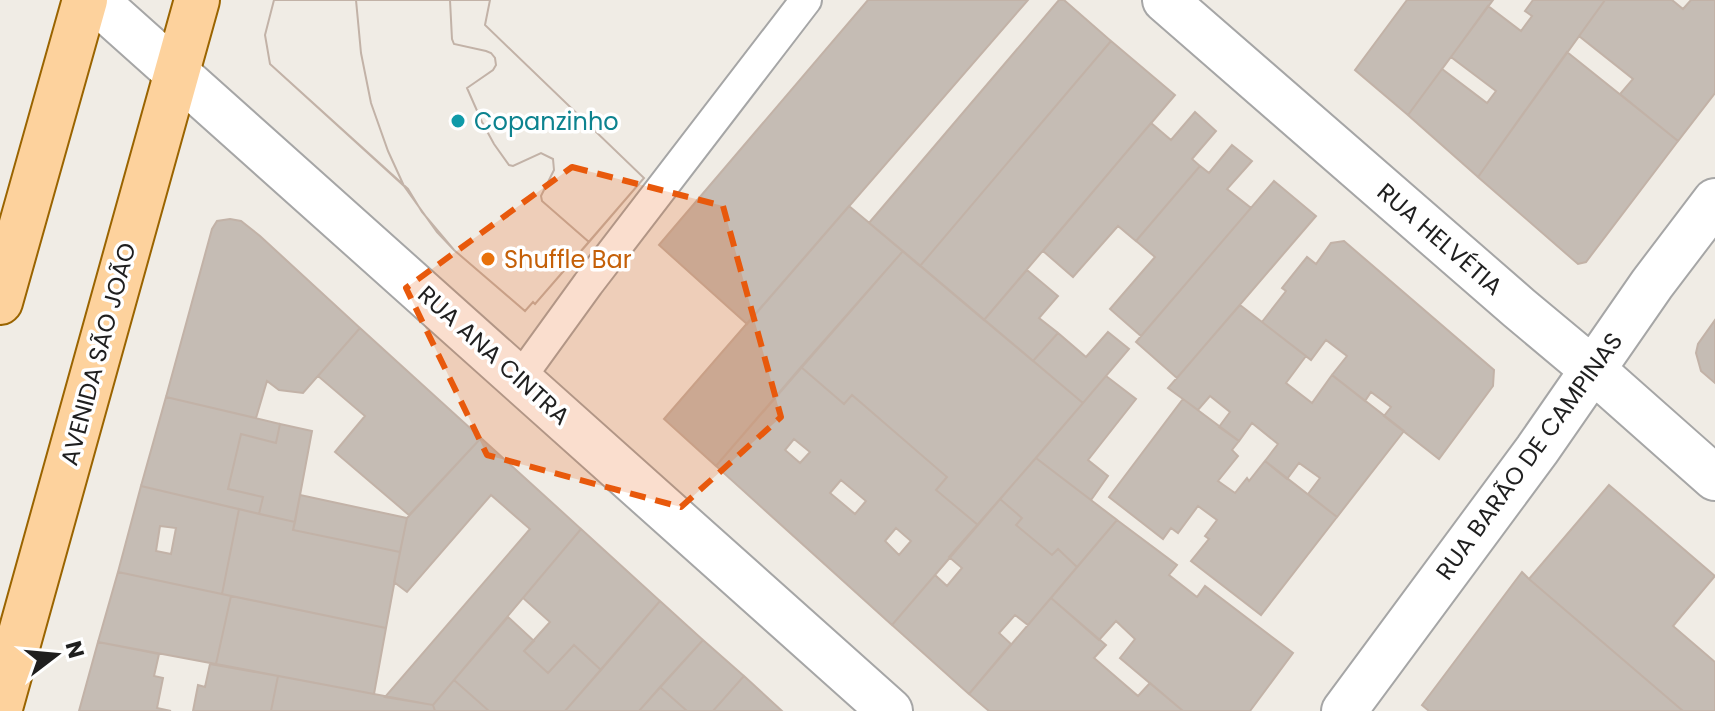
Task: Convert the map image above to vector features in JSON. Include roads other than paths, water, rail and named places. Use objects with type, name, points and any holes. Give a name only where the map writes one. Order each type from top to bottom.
[{"type":"main road","points":[[0,302],[12,213],[85,0]]},
{"type":"main road","name":"AVENIDA SÃO JOÃO","points":[[0,708],[197,0]]},
{"type":"street","name":"RUA ANA CINTRA","points":[[95,0],[890,711]]},
{"type":"street","name":"RUA HELVÉTIA","points":[[1165,0],[1715,478]]},
{"type":"street","name":"RUA BARÃO DE CAMPINAS","points":[[1344,711],[1537,450],[1715,201]]},
{"type":"lane","points":[[520,378],[588,284],[806,0]]},
{"type":"place","name":"Copanzinho","points":[[458,121]]},
{"type":"place","name":"Shuffle Bar","points":[[488,259]]}]
